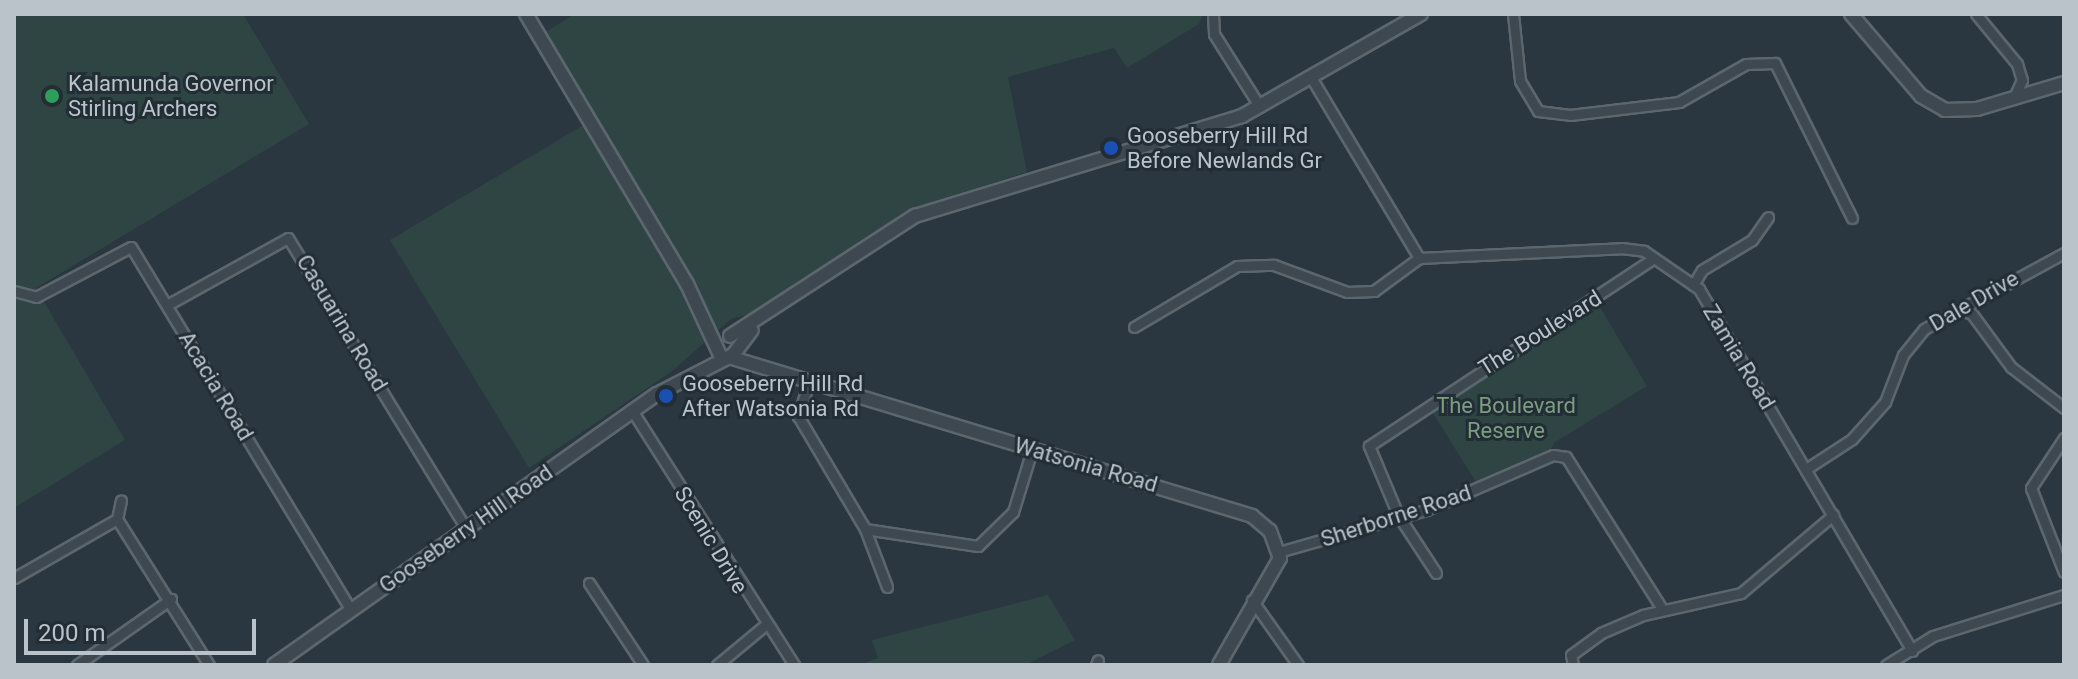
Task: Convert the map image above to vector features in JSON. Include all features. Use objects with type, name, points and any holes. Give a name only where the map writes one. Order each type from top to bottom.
[{"type":"street","name":"Watsonia Road","points":[[526,14],[726,346],[749,365],[808,385],[1235,509],[1270,531],[1282,551]]},
{"type":"street","points":[[1213,14],[1214,34],[1260,107]]},
{"type":"street","name":"Gooseberry Hill Road","points":[[274,665],[290,660],[351,610],[812,285],[935,207],[1260,107],[1421,14]]},
{"type":"street","points":[[1513,14],[1520,81],[1538,111],[1570,115],[1679,102],[1746,64],[1775,63],[1852,218]]},
{"type":"street","points":[[1851,14],[1936,107],[1963,112],[2064,83]]},
{"type":"street","points":[[1976,14],[2017,64],[2022,80],[2013,99]]},
{"type":"street","points":[[1134,327],[1237,266],[1274,265],[1347,292],[1374,291],[1419,258],[1312,79]]},
{"type":"street","points":[[1693,285],[1702,270],[1752,240],[1768,217]]},
{"type":"street","name":"Casuarina Road","points":[[167,305],[288,238],[466,529]]},
{"type":"street","name":"Zamia Road","points":[[1419,258],[1581,246],[1654,258],[1693,285],[1806,469],[1912,651]]},
{"type":"street","name":"Acacia Road","points":[[14,291],[24,298],[44,293],[131,247],[351,610]]},
{"type":"street","name":"Dale Drive","points":[[1806,469],[1852,439],[1885,402],[1903,355],[1924,329],[2064,253]]},
{"type":"street","name":"The Boulevard","points":[[1436,573],[1398,515],[1371,455],[1376,437],[1654,258]]},
{"type":"street","points":[[1961,310],[1972,314],[2011,367],[2064,408]]},
{"type":"street","points":[[808,385],[798,416],[865,529],[887,587]]},
{"type":"street","name":"Scenic Drive","points":[[633,412],[764,626],[794,665]]},
{"type":"street","points":[[2064,438],[2031,488],[2064,572]]},
{"type":"street","points":[[865,529],[978,546],[1013,512],[1032,450]]},
{"type":"street","name":"Sherborne Road","points":[[1282,551],[1398,515],[1553,455],[1566,457],[1662,609]]},
{"type":"street","points":[[121,500],[117,519],[171,599],[209,665]]},
{"type":"street","points":[[1572,660],[1601,633],[1662,609],[1741,593],[1833,515]]},
{"type":"street","points":[[14,578],[117,519]]},
{"type":"street","points":[[1219,665],[1252,600],[1282,551]]},
{"type":"street","points":[[589,583],[643,665]]},
{"type":"street","points":[[1886,665],[1933,636],[2064,595]]},
{"type":"street","points":[[77,665],[171,599]]},
{"type":"street","points":[[1252,600],[1298,665]]},
{"type":"street","points":[[717,665],[764,626]]},
{"type":"green space","points":[[14,14],[243,14],[309,124],[36,288],[125,440],[14,508]]},
{"type":"green space","points":[[574,14],[1203,14],[1199,24],[1127,68],[1114,48],[1008,77],[1027,172],[910,209],[763,310],[731,319],[671,372],[529,468],[390,240],[597,117],[546,32]]},
{"type":"green space","name":"The Boulevard Reserve","points":[[1595,299],[1647,386],[1555,442],[1544,460],[1480,488],[1427,404]]},
{"type":"green space","points":[[1048,595],[1075,640],[1025,665],[860,665],[878,658],[872,640]]},
{"type":"place","name":"Kalamunda Governor Stirling Archers","points":[[52,96]]},
{"type":"place","name":"Gooseberry Hill Rd Before Newlands Gr","points":[[1111,148]]},
{"type":"place","name":"Gooseberry Hill Rd After Watsonia Rd","points":[[666,396]]}]
